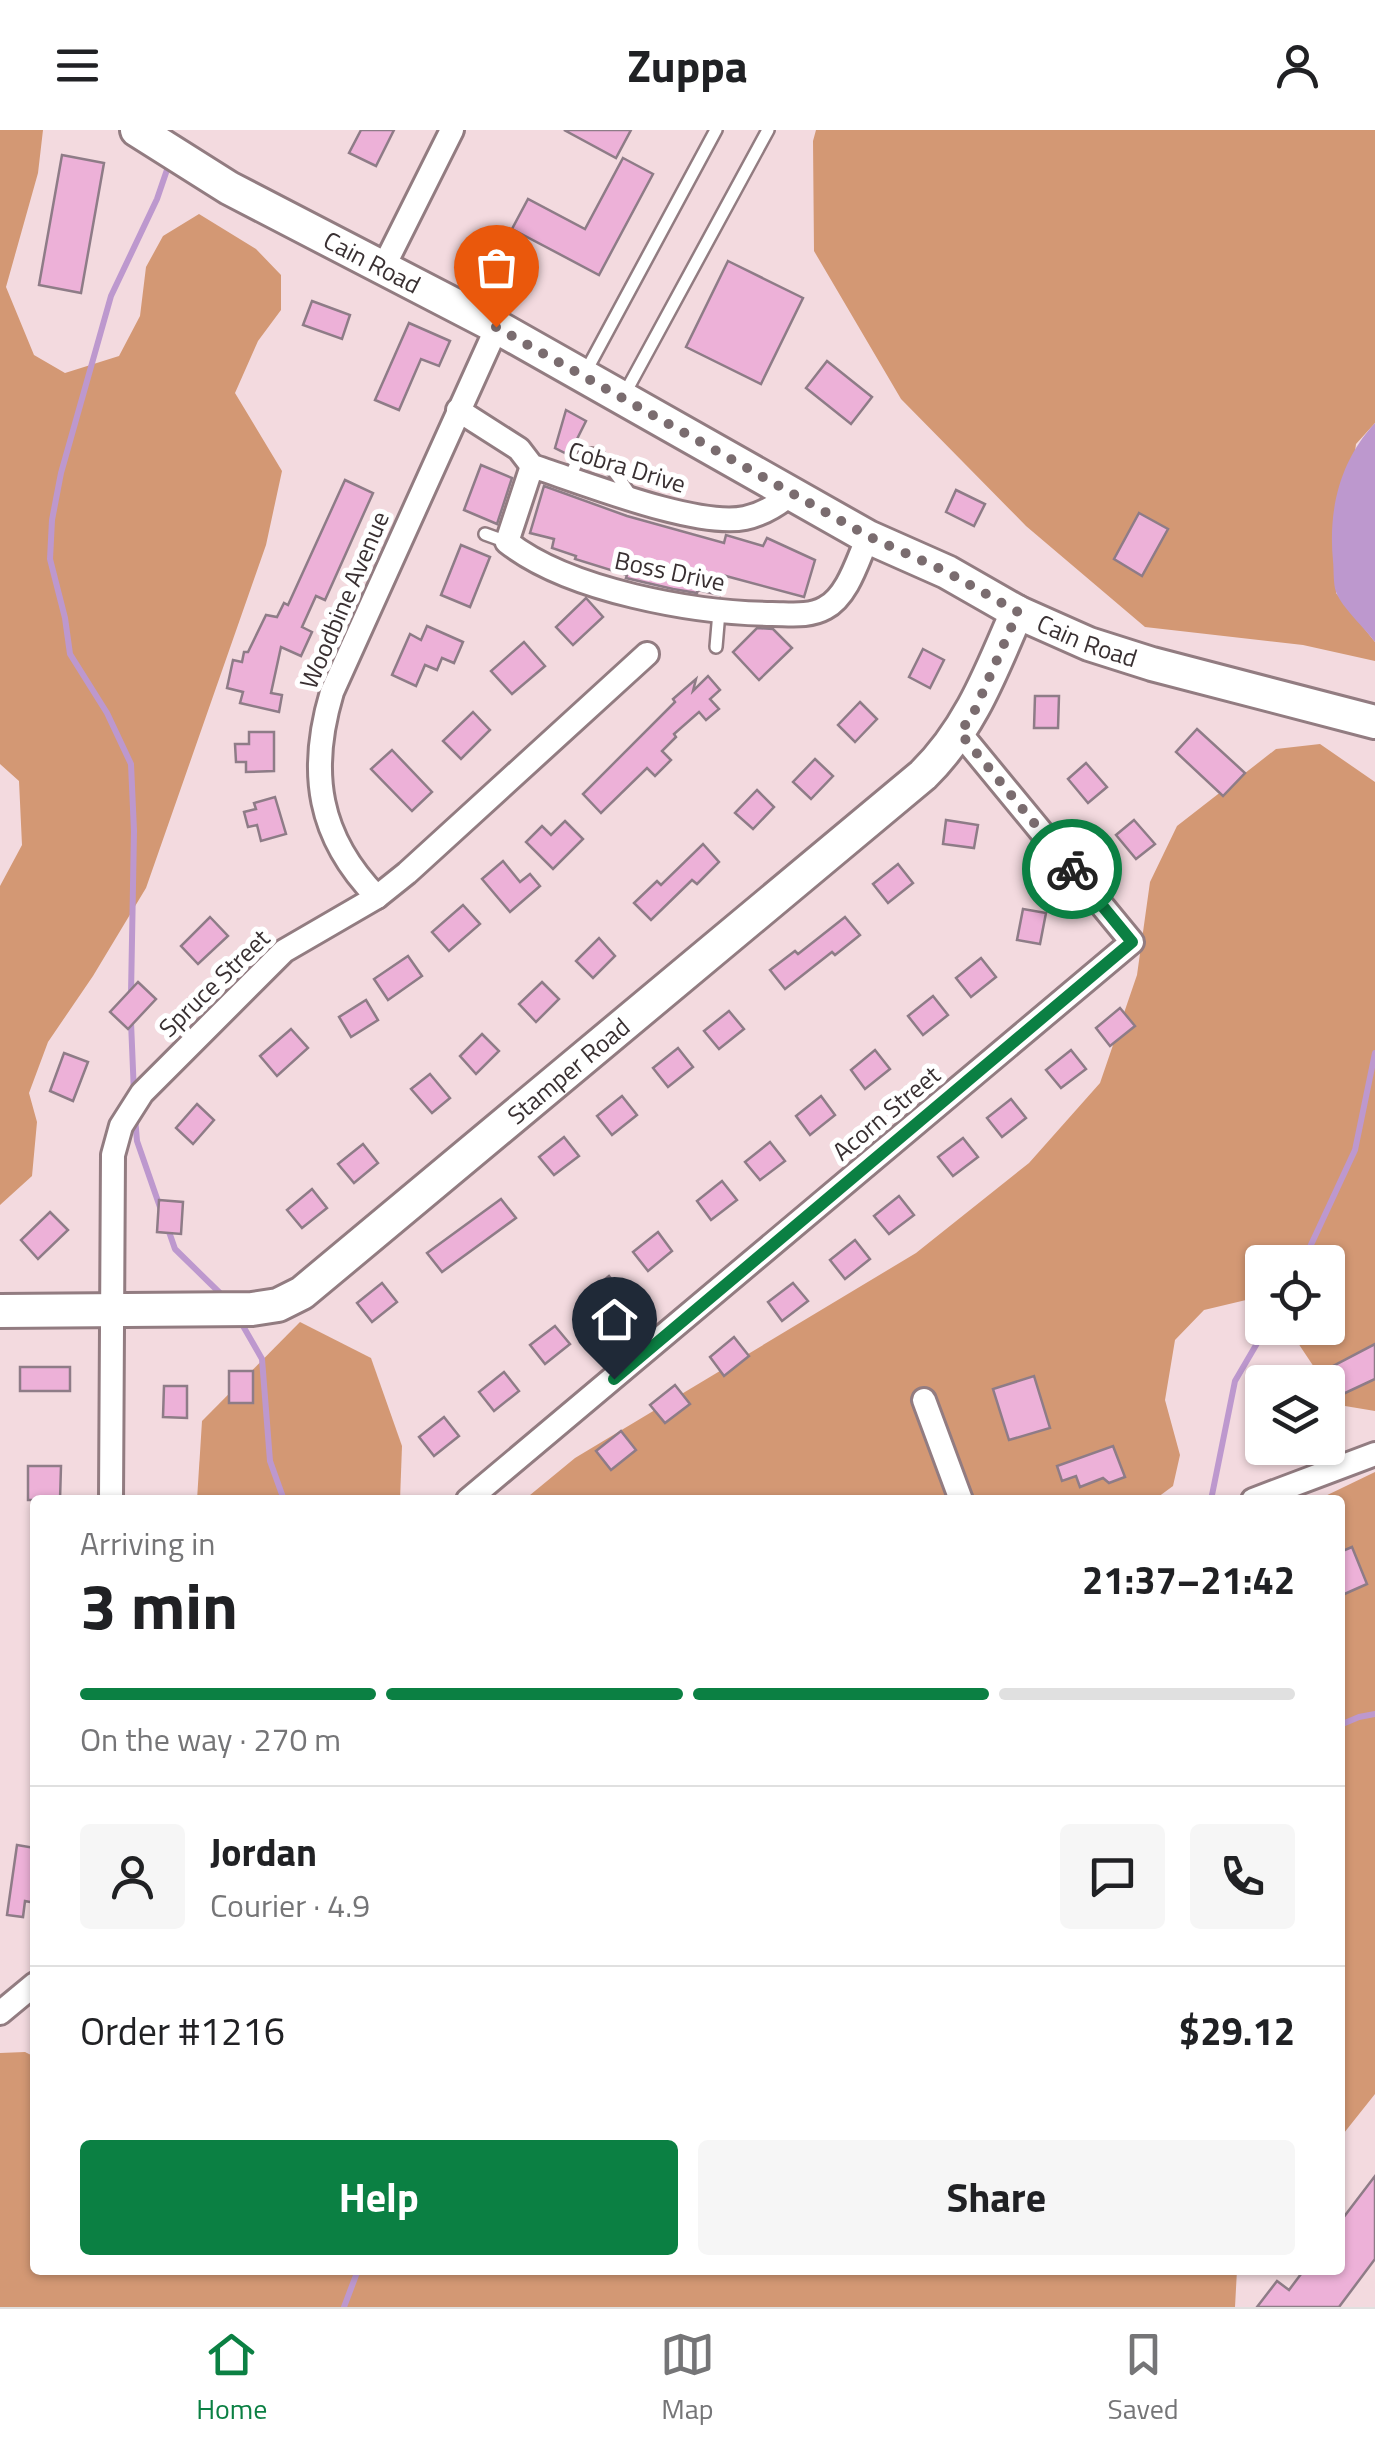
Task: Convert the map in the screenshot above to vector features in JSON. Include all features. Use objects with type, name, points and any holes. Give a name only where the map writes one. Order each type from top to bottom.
[{"type":"main road","name":"Cain Road","points":[[137,130],[229,188],[496,327],[868,536],[947,572],[1018,612],[1089,644],[1152,664],[1375,722]]},
{"type":"main road","name":"Stamper Road","points":[[0,1311],[252,1309],[278,1305],[302,1294],[923,775],[975,710],[1018,612]]},
{"type":"street","points":[[384,268],[452,130]]},
{"type":"street","name":"Woodbine Avenue","points":[[377,897],[352,871],[329,823],[320,771],[324,718],[332,692],[496,327]]},
{"type":"street","name":"Cobra Drive","points":[[458,410],[519,449],[532,466],[696,518],[743,519],[774,508],[792,492]]},
{"type":"street","points":[[508,542],[532,466]]},
{"type":"street","name":"Boss Drive","points":[[508,542],[541,565],[619,591],[698,611],[808,615],[827,608],[841,594],[868,536]]},
{"type":"street","name":"Spruce Street","points":[[111,1495],[113,1154],[126,1114],[142,1093],[284,951],[377,897],[647,654]]},
{"type":"street","name":"Acorn Street","points":[[474,1495],[1132,942],[960,733]]},
{"type":"street","points":[[924,1400],[959,1495]]},
{"type":"street","points":[[1266,1495],[1375,1454]]},
{"type":"street","points":[[0,2014],[30,1988]]},
{"type":"lane","points":[[583,375],[716,130]]},
{"type":"lane","points":[[622,398],[768,130]]},
{"type":"lane","points":[[484,534],[508,542]]},
{"type":"lane","points":[[716,647],[719,612]]},
{"type":"shaded area","points":[[0,130],[43,130],[38,173],[6,287],[34,355],[65,373],[119,356],[140,316],[146,267],[163,236],[199,214],[256,249],[281,275],[281,310],[258,341],[235,393],[282,471],[266,545],[146,888],[48,1042],[29,1093],[37,1122],[32,1176],[0,1205],[0,886],[22,845],[19,781],[0,764]]},
{"type":"shaded area","points":[[816,130],[1375,130],[1375,423],[1356,444],[1336,593],[1375,642],[1375,661],[1303,645],[1145,627],[1026,526],[901,399],[814,251]]},
{"type":"shaded area","points":[[1375,423],[1375,642],[1336,592],[1332,542],[1335,505],[1345,470]]},
{"type":"shaded area","points":[[1320,744],[1375,782],[1375,1411],[1345,1406],[1345,1365],[1313,1365],[1299,1345],[1345,1345],[1345,1245],[1245,1245],[1245,1300],[1204,1310],[1175,1340],[1165,1400],[1180,1455],[1173,1486],[1161,1495],[530,1495],[575,1458],[916,1253],[1029,1163],[1100,1083],[1137,975],[1150,882],[1177,826],[1276,749]]},
{"type":"shaded area","points":[[300,1322],[371,1358],[402,1446],[400,1495],[197,1495],[202,1421]]},
{"type":"shaded area","points":[[1375,1472],[1375,2094],[1345,2132],[1345,1495],[1327,1495]]},
{"type":"shaded area","points":[[0,2053],[30,2054],[30,2275],[1237,2275],[1235,2307],[0,2307]]},
{"type":"building","points":[[361,130],[394,130],[376,166],[349,153]]},
{"type":"building","points":[[564,130],[631,130],[616,158]]},
{"type":"building","points":[[62,155],[104,163],[81,293],[39,285]]},
{"type":"building","points":[[623,158],[653,174],[599,275],[512,229],[528,199],[585,229]]},
{"type":"building","points":[[728,261],[803,298],[761,384],[686,347]]},
{"type":"building","points":[[312,301],[350,315],[342,339],[303,325]]},
{"type":"building","points":[[409,323],[450,341],[439,366],[421,359],[399,410],[375,400]]},
{"type":"building","points":[[827,361],[872,397],[851,424],[806,388]]},
{"type":"building","points":[[566,410],[586,421],[569,455],[555,448]]},
{"type":"building","points":[[481,465],[512,478],[497,524],[464,510]]},
{"type":"building","points":[[345,480],[373,493],[325,600],[316,596],[302,627],[312,632],[301,656],[281,647],[271,693],[282,695],[279,712],[240,703],[243,692],[227,688],[233,660],[242,662],[266,615],[277,617],[284,603],[288,605]]},
{"type":"building","points":[[544,486],[627,516],[724,543],[726,535],[763,546],[767,538],[815,560],[804,597],[722,575],[725,579],[720,595],[698,590],[697,593],[626,578],[627,575],[575,559],[576,556],[552,548],[554,539],[530,533]]},
{"type":"building","points":[[956,490],[985,504],[974,526],[946,512]]},
{"type":"building","points":[[1139,513],[1168,529],[1142,576],[1114,559]]},
{"type":"building","points":[[461,545],[490,557],[470,607],[441,595]]},
{"type":"building","points":[[586,598],[603,617],[573,645],[556,627]]},
{"type":"building","points":[[427,626],[463,642],[454,663],[442,658],[437,670],[425,665],[416,686],[392,675],[410,634],[421,640]]},
{"type":"building","points":[[757,628],[773,629],[792,648],[759,680],[733,652]]},
{"type":"building","points":[[524,642],[545,666],[512,694],[491,671]]},
{"type":"building","points":[[923,649],[944,660],[930,688],[909,677]]},
{"type":"building","points":[[708,676],[720,690],[710,699],[719,709],[706,720],[699,712],[674,734],[676,737],[662,751],[671,760],[655,776],[647,768],[601,813],[583,794],[675,702],[673,699],[696,679],[693,691]]},
{"type":"building","points":[[1035,696],[1059,696],[1058,728],[1034,728]]},
{"type":"building","points":[[860,702],[877,719],[855,742],[838,725]]},
{"type":"building","points":[[473,712],[490,730],[461,759],[443,741]]},
{"type":"building","points":[[1197,729],[1245,773],[1223,796],[1176,752]]},
{"type":"building","points":[[249,732],[274,732],[274,771],[246,772],[246,762],[236,762],[235,744],[249,744]]},
{"type":"building","points":[[392,750],[432,792],[412,811],[371,769]]},
{"type":"building","points":[[815,759],[833,776],[811,799],[793,782]]},
{"type":"building","points":[[1086,763],[1107,787],[1088,803],[1068,779]]},
{"type":"building","points":[[757,790],[774,807],[753,829],[735,813]]},
{"type":"building","points":[[275,797],[286,834],[261,841],[257,825],[248,827],[244,812],[256,809],[254,803]]},
{"type":"building","points":[[946,820],[978,825],[974,848],[943,844]]},
{"type":"building","points":[[1134,820],[1155,844],[1136,859],[1116,835]]},
{"type":"building","points":[[565,821],[583,839],[553,869],[526,842],[542,826],[551,835]]},
{"type":"building","points":[[703,844],[719,862],[697,884],[692,880],[651,920],[634,903],[657,881],[661,885]]},
{"type":"building","points":[[503,861],[520,882],[530,874],[540,886],[510,912],[482,879]]},
{"type":"building","points":[[898,864],[913,883],[888,903],[873,884]]},
{"type":"building","points":[[463,905],[480,924],[449,951],[432,932]]},
{"type":"building","points":[[1023,909],[1046,913],[1040,944],[1017,940]]},
{"type":"building","points":[[210,917],[228,936],[198,964],[181,946]]},
{"type":"building","points":[[845,917],[860,935],[785,989],[770,970],[795,951],[798,954]]},
{"type":"building","points":[[599,938],[615,956],[593,978],[576,961]]},
{"type":"building","points":[[408,956],[422,976],[388,1000],[374,979]]},
{"type":"building","points":[[981,958],[996,977],[971,997],[956,978]]},
{"type":"building","points":[[138,982],[156,999],[128,1029],[110,1012]]},
{"type":"building","points":[[542,982],[559,999],[536,1022],[519,1004]]},
{"type":"building","points":[[933,996],[948,1015],[923,1035],[908,1016]]},
{"type":"building","points":[[366,1000],[378,1020],[351,1037],[339,1017]]},
{"type":"building","points":[[1120,1008],[1135,1026],[1110,1046],[1096,1028]]},
{"type":"building","points":[[729,1011],[744,1029],[719,1049],[704,1031]]},
{"type":"building","points":[[291,1029],[308,1048],[277,1076],[260,1056]]},
{"type":"building","points":[[482,1034],[499,1051],[476,1074],[460,1056]]},
{"type":"building","points":[[678,1048],[693,1067],[668,1087],[653,1068]]},
{"type":"building","points":[[875,1050],[890,1069],[865,1089],[851,1070]]},
{"type":"building","points":[[1071,1050],[1086,1069],[1061,1088],[1046,1070]]},
{"type":"building","points":[[64,1053],[88,1062],[73,1101],[50,1091]]},
{"type":"building","points":[[430,1074],[450,1098],[432,1113],[411,1089]]},
{"type":"building","points":[[622,1096],[637,1115],[612,1135],[597,1116]]},
{"type":"building","points":[[821,1096],[835,1115],[810,1135],[796,1116]]},
{"type":"building","points":[[1011,1099],[1026,1118],[1002,1137],[987,1118]]},
{"type":"building","points":[[197,1104],[214,1120],[193,1144],[176,1128]]},
{"type":"building","points":[[564,1137],[579,1156],[554,1175],[539,1157]]},
{"type":"building","points":[[963,1138],[978,1157],[953,1176],[938,1157]]},
{"type":"building","points":[[770,1142],[785,1161],[760,1180],[745,1162]]},
{"type":"building","points":[[363,1144],[378,1163],[354,1183],[338,1164]]},
{"type":"building","points":[[722,1181],[737,1200],[711,1220],[697,1201]]},
{"type":"building","points":[[312,1189],[327,1208],[302,1228],[287,1210]]},
{"type":"building","points":[[899,1196],[914,1215],[889,1234],[874,1216]]},
{"type":"building","points":[[501,1199],[516,1218],[442,1272],[427,1253]]},
{"type":"building","points":[[159,1200],[183,1202],[181,1234],[157,1232]]},
{"type":"building","points":[[50,1212],[68,1230],[38,1259],[21,1240]]},
{"type":"building","points":[[658,1232],[672,1251],[648,1271],[633,1252]]},
{"type":"building","points":[[855,1240],[870,1259],[845,1279],[830,1260]]},
{"type":"building","points":[[609,1276],[624,1295],[599,1315],[584,1296]]},
{"type":"building","points":[[382,1283],[397,1302],[372,1322],[357,1303]]},
{"type":"building","points":[[793,1283],[808,1301],[782,1321],[768,1302]]},
{"type":"building","points":[[555,1326],[570,1344],[545,1364],[530,1345]]},
{"type":"building","points":[[734,1337],[749,1356],[724,1376],[710,1357]]},
{"type":"building","points":[[1375,1344],[1375,1379],[1345,1393],[1345,1365],[1335,1365]]},
{"type":"building","points":[[20,1367],[70,1367],[70,1391],[20,1391]]},
{"type":"building","points":[[229,1371],[253,1371],[253,1403],[229,1403]]},
{"type":"building","points":[[504,1372],[519,1391],[494,1411],[479,1392]]},
{"type":"building","points":[[1034,1376],[1050,1428],[1009,1440],[993,1389]]},
{"type":"building","points":[[675,1385],[690,1404],[665,1423],[650,1405]]},
{"type":"building","points":[[164,1386],[187,1386],[187,1418],[163,1417]]},
{"type":"building","points":[[444,1417],[459,1436],[434,1456],[419,1437]]},
{"type":"building","points":[[621,1431],[636,1450],[611,1470],[596,1451]]},
{"type":"building","points":[[1113,1446],[1125,1477],[1109,1483],[1103,1478],[1080,1487],[1076,1476],[1062,1481],[1057,1466]]},
{"type":"building","points":[[28,1466],[61,1466],[60,1495],[30,1495],[28,1500]]},
{"type":"building","points":[[1352,1547],[1367,1584],[1345,1594],[1345,1550]]},
{"type":"building","points":[[17,1845],[30,1847],[30,1902],[25,1901],[23,1917],[7,1915]]},
{"type":"building","points":[[1375,2176],[1375,2259],[1339,2307],[1257,2307],[1277,2281],[1289,2290],[1300,2275],[1345,2275],[1345,2215]]},
{"type":"waterway","points":[[131,994],[131,764],[107,713],[70,654],[50,559],[61,473],[111,296],[157,199],[170,161]]},
{"type":"waterway","points":[[131,1022],[134,1094]]},
{"type":"waterway","points":[[1311,1245],[1355,1150],[1375,1053]]},
{"type":"waterway","points":[[135,1117],[137,1141],[161,1210]]},
{"type":"waterway","points":[[167,1226],[175,1249],[224,1297]]},
{"type":"waterway","points":[[239,1319],[262,1359],[270,1461],[282,1495]]},
{"type":"waterway","points":[[1212,1495],[1235,1381],[1256,1345]]},
{"type":"waterway","points":[[1345,1723],[1375,1714]]},
{"type":"waterway","points":[[344,2307],[356,2275]]},
{"type":"way so far","points":[[496,327],[868,536],[947,572],[1018,612],[975,710],[960,733],[1072,869]]},
{"type":"route","points":[[614,1379],[1132,942],[1072,869]]}]
